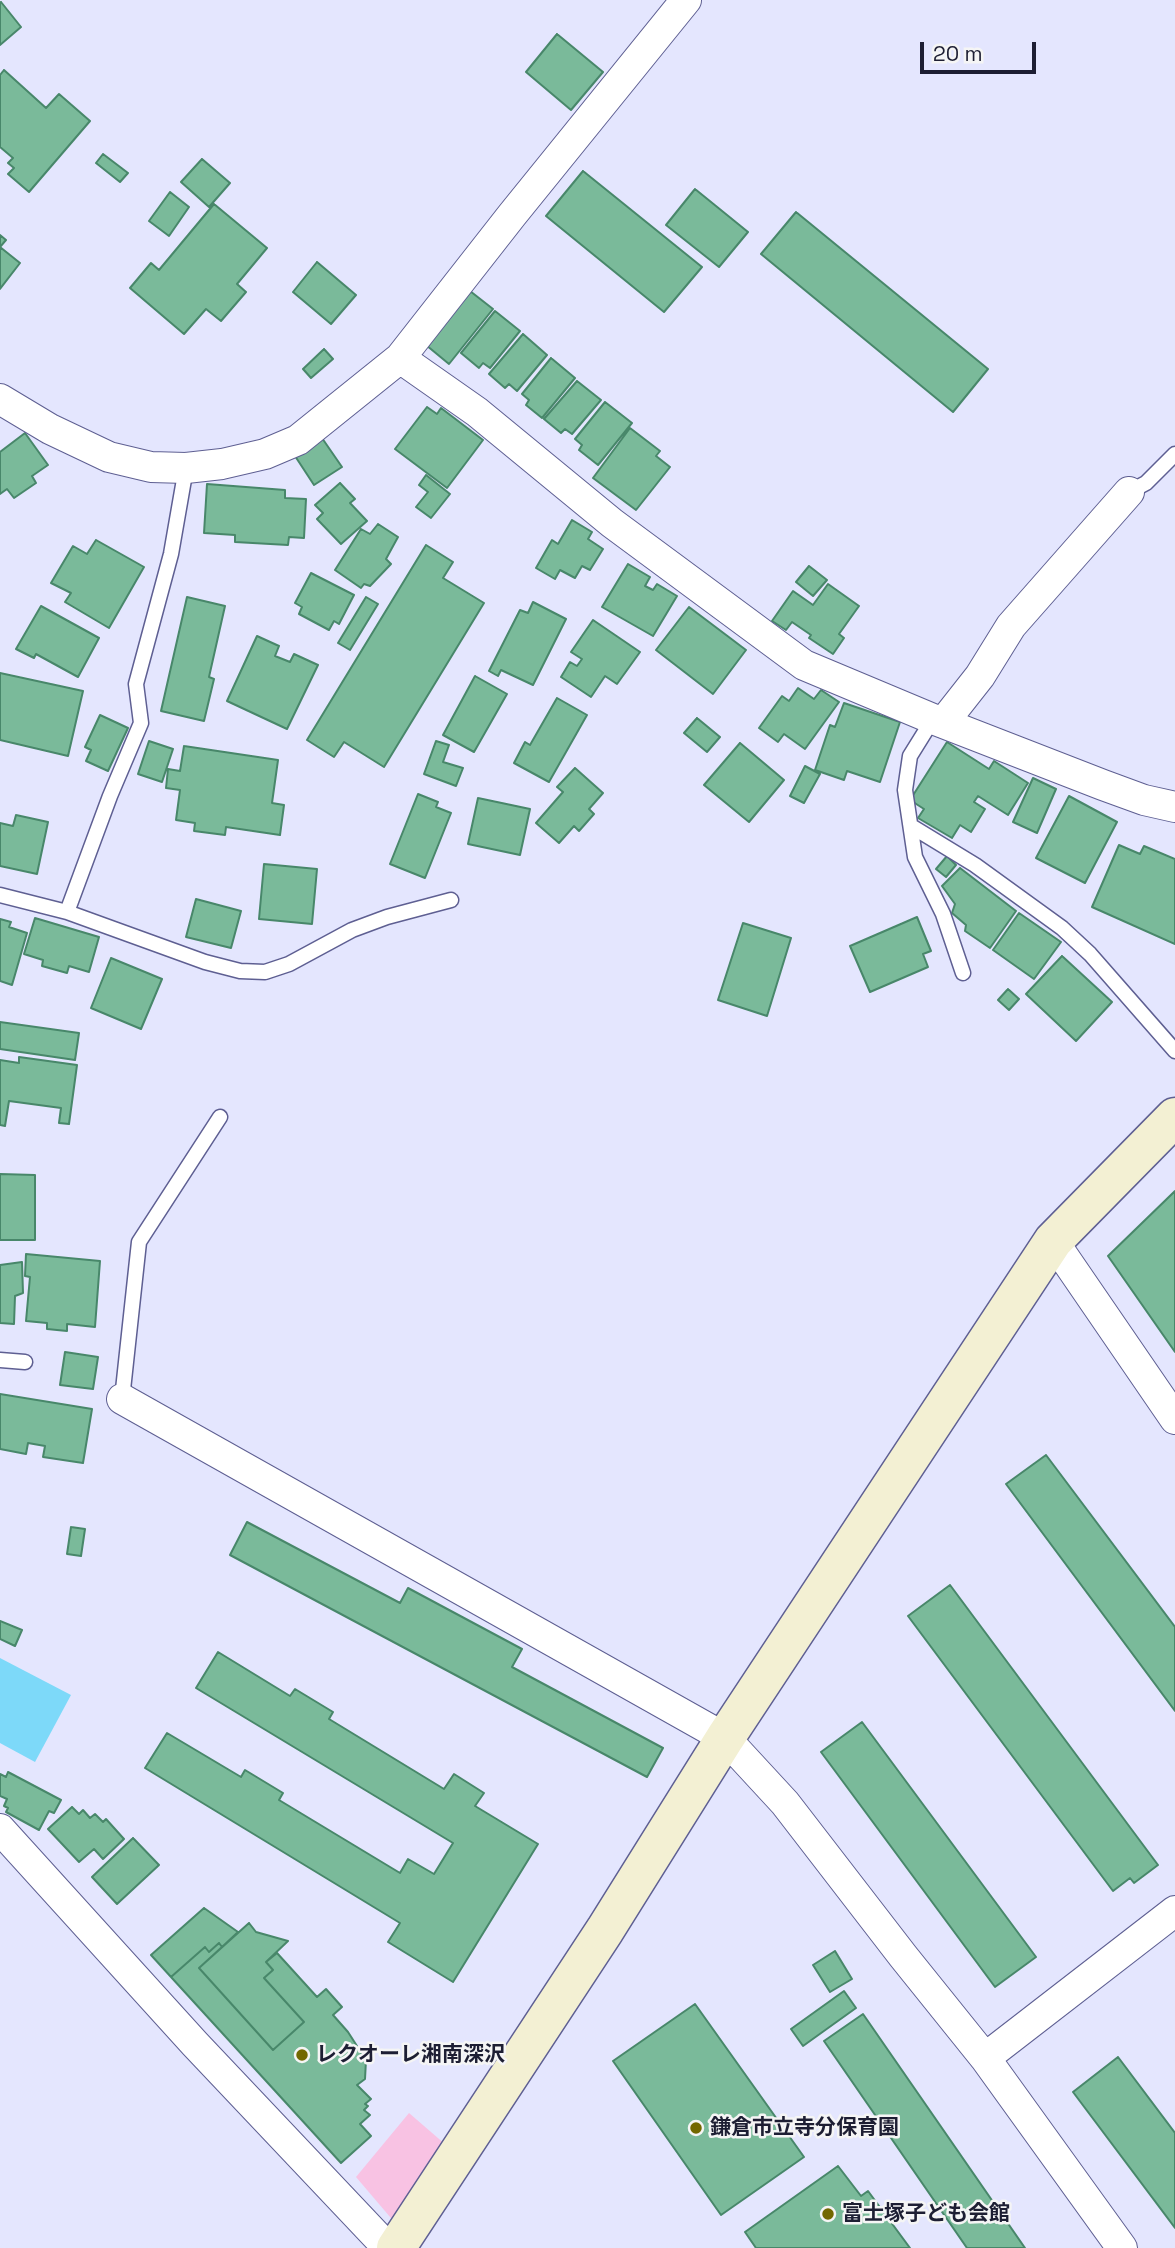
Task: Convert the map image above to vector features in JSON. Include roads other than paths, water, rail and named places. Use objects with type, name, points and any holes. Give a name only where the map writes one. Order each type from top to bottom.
[{"type":"street","points":[[0,399],[50,429],[109,457],[151,467],[186,468],[222,464],[265,454],[299,440],[400,358],[686,0]]},
{"type":"street","points":[[400,358],[477,412],[612,523],[804,665],[1103,785],[1144,800],[1175,807]]},
{"type":"street","points":[[938,721],[980,676],[1011,626],[1129,492]]},
{"type":"street","points":[[396,2248],[606,1930],[725,1738],[1053,1241],[1175,1116]]},
{"type":"street","points":[[1053,1241],[1175,1419]]},
{"type":"street","points":[[122,1399],[725,1738],[785,1803],[985,2057],[1122,2248]]},
{"type":"street","points":[[0,1829],[195,2043],[388,2248]]},
{"type":"street","points":[[985,2057],[1175,1911]]},
{"type":"lane","points":[[1129,492],[1146,483],[1175,454]]},
{"type":"lane","points":[[67,912],[110,796],[141,723],[136,684],[171,554],[186,468]]},
{"type":"lane","points":[[938,721],[910,756],[905,790],[915,857],[943,915],[962,973]]},
{"type":"lane","points":[[911,826],[975,866],[1062,929],[1090,954],[1175,1052]]},
{"type":"lane","points":[[0,895],[67,912],[205,962],[240,971],[265,972],[289,964],[352,930],[387,917],[451,900]]},
{"type":"lane","points":[[122,1399],[139,1242],[220,1117]]},
{"type":"lane","points":[[0,1360],[25,1362]]},
{"type":"water","points":[[0,1658],[71,1695],[35,1762],[0,1743]]},
{"type":"place","name":"レクオーレ湘南深沢","points":[[302,2055]]},
{"type":"place","name":"鎌倉市立寺分保育園","points":[[696,2128]]},
{"type":"place","name":"富士塚子ども会館","points":[[828,2214]]}]
